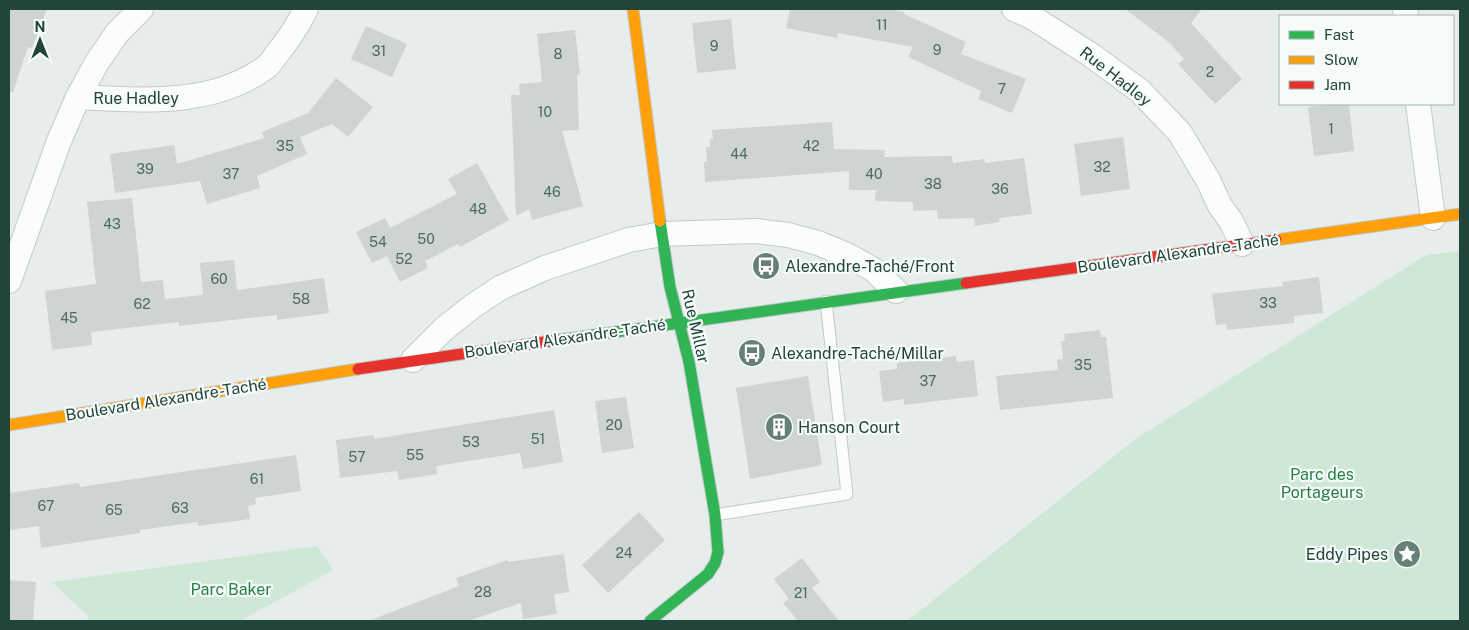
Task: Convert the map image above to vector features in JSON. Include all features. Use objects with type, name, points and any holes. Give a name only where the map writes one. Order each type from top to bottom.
[{"type":"main road","name":"Rue Millar","points":[[633,9],[670,290],[689,362],[715,515],[718,552],[708,574],[650,621]]},
{"type":"main road","name":"Boulevard Alexandre-Taché","points":[[9,425],[413,360],[896,291],[1460,214]]},
{"type":"street","name":"Rue Hadley","points":[[9,281],[59,141],[78,97],[96,64],[117,33],[141,9]]},
{"type":"street","name":"Rue Hadley","points":[[78,97],[159,100],[193,97],[232,87],[266,68],[293,34],[306,9]]},
{"type":"street","name":"Rue Hadley","points":[[1014,9],[1032,17],[1091,55],[1140,91],[1180,133],[1208,180],[1220,206],[1231,221],[1242,244]]},
{"type":"street","points":[[1418,105],[1433,218]]},
{"type":"street","name":"Boulevard Alexandre-Taché","points":[[413,360],[445,328],[500,288],[545,268],[629,240],[662,234],[756,231],[788,234],[818,243],[847,255],[874,270],[896,291]]},
{"type":"lane","points":[[715,515],[848,494],[826,302]]},
{"type":"green space","name":"Parc des Portageurs","points":[[1460,251],[1460,621],[907,621],[1137,438],[1426,255]]},
{"type":"green space","name":"Parc Baker","points":[[317,546],[333,570],[240,621],[88,621],[88,616],[52,582]]},
{"type":"building","points":[[9,9],[47,9],[32,48],[28,47],[13,92],[9,92]]},
{"type":"building","points":[[790,9],[889,9],[904,12],[904,14],[966,42],[961,54],[1026,79],[1012,113],[978,99],[981,91],[908,57],[913,47],[838,33],[837,38],[786,28]]},
{"type":"building","points":[[1125,9],[1202,9],[1191,23],[1242,79],[1215,104],[1178,64],[1184,59],[1170,43]]},
{"type":"building","points":[[731,19],[736,69],[697,73],[692,23]]},
{"type":"building","points":[[366,26],[407,44],[392,77],[351,59]]},
{"type":"building","points":[[575,30],[580,74],[577,75],[579,130],[562,131],[583,206],[532,220],[529,209],[516,216],[511,95],[520,95],[519,84],[542,82],[537,34]]},
{"type":"building","points":[[336,78],[373,107],[348,137],[332,124],[300,137],[307,154],[257,176],[260,188],[207,204],[200,181],[115,193],[110,154],[174,145],[177,164],[264,138],[262,132],[308,113]]},
{"type":"building","points":[[1349,105],[1354,151],[1314,156],[1308,107]]},
{"type":"building","points":[[832,122],[834,149],[885,150],[884,157],[952,156],[953,163],[984,159],[985,163],[1024,158],[1032,214],[999,218],[1000,222],[975,226],[974,218],[938,219],[937,210],[913,211],[913,202],[875,201],[876,190],[849,190],[849,171],[705,182],[704,162],[707,162],[706,147],[710,147],[710,139],[713,139],[712,130]]},
{"type":"building","points":[[1123,137],[1130,189],[1081,196],[1074,144]]},
{"type":"building","points":[[477,163],[509,220],[460,247],[458,244],[425,261],[428,268],[400,282],[387,256],[372,263],[356,232],[385,218],[390,228],[457,194],[448,179]]},
{"type":"building","points":[[132,198],[141,282],[163,280],[165,299],[203,295],[200,263],[234,260],[237,290],[324,278],[329,313],[277,320],[277,315],[179,326],[179,322],[91,332],[92,345],[52,350],[45,291],[96,284],[87,202]]},
{"type":"building","points":[[1319,277],[1323,313],[1294,316],[1294,323],[1227,330],[1226,324],[1216,325],[1212,294],[1283,286],[1282,282]]},
{"type":"building","points":[[1100,330],[1101,337],[1106,337],[1113,398],[1000,410],[996,376],[1058,370],[1057,360],[1063,359],[1061,341],[1065,341],[1064,334]]},
{"type":"building","points":[[956,356],[957,362],[974,360],[978,396],[904,405],[904,399],[883,402],[879,371],[897,369],[897,363]]},
{"type":"building","name":"Hanson Court","points":[[808,376],[822,465],[750,479],[736,388]]},
{"type":"building","points":[[626,397],[634,448],[602,453],[595,401]]},
{"type":"building","points":[[554,410],[563,462],[523,469],[520,453],[436,466],[437,474],[399,480],[397,471],[340,478],[336,440],[374,435],[374,439]]},
{"type":"building","points":[[296,455],[301,491],[255,498],[256,504],[248,506],[250,519],[198,526],[198,522],[140,530],[140,533],[41,548],[39,526],[10,530],[9,493],[79,483],[80,487]]},
{"type":"building","points":[[639,512],[665,540],[608,593],[582,565]]},
{"type":"building","points":[[564,554],[569,592],[554,594],[557,614],[523,619],[521,603],[468,621],[371,621],[459,586],[456,578],[508,560],[508,562]]},
{"type":"building","points":[[802,558],[820,582],[812,588],[839,621],[798,621],[783,603],[789,599],[774,579]]},
{"type":"building","points":[[9,580],[36,582],[33,621],[9,621]]},
{"type":"traffic: fast","points":[[650,621],[708,574],[715,563],[718,552],[715,515],[689,362],[670,287],[660,221]]},
{"type":"traffic: fast","points":[[551,341],[966,283]]},
{"type":"traffic: slow","points":[[633,9],[660,221]]},
{"type":"traffic: slow","points":[[1276,240],[1460,214]]},
{"type":"traffic: slow","points":[[9,425],[358,369]]},
{"type":"traffic: jam","points":[[966,283],[1276,240]]},
{"type":"traffic: jam","points":[[358,369],[551,341]]},
{"type":"place","name":"Alexandre-Taché/Front","points":[[766,266]]},
{"type":"place","name":"Alexandre-Taché/Millar","points":[[752,353]]},
{"type":"place","name":"Hanson Court","points":[[779,427]]},
{"type":"place","name":"Eddy Pipes","points":[[1407,554]]}]
